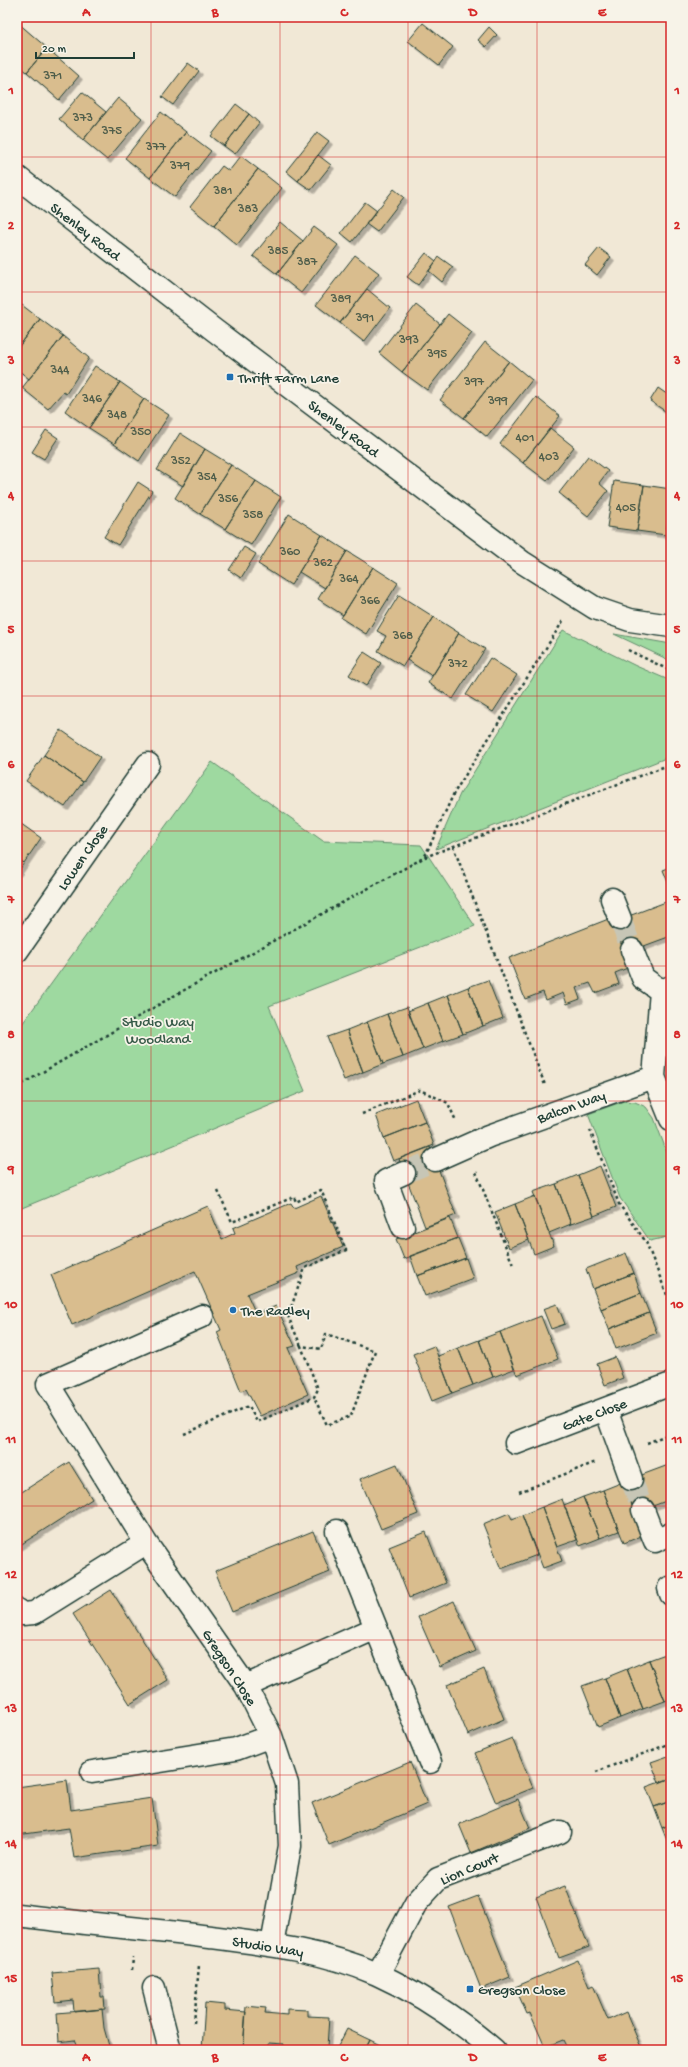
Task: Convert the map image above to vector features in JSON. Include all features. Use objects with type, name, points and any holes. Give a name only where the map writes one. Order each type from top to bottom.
[{"type":"street","name":"Shenley Road","points":[[17,177],[214,330],[522,562],[595,608],[630,620],[671,626]]},
{"type":"street","name":"Lowen Close","points":[[17,951],[148,764]]},
{"type":"street","points":[[612,899],[620,919]]},
{"type":"street","points":[[632,950],[643,978],[666,989],[654,1077],[671,1119]]},
{"type":"street","name":"Balcon Way","points":[[435,1160],[489,1136],[654,1077]]},
{"type":"street","points":[[403,1227],[386,1181],[404,1173]]},
{"type":"street","name":"Gregson Close","points":[[202,1316],[48,1384],[146,1544],[246,1686],[271,1736],[286,1784],[290,1846],[272,1945]]},
{"type":"street","name":"Gate Close","points":[[516,1443],[671,1384]]},
{"type":"street","points":[[606,1410],[631,1479]]},
{"type":"street","points":[[643,1510],[656,1541],[671,1534]]},
{"type":"street","points":[[337,1531],[430,1762]]},
{"type":"street","points":[[17,1610],[22,1614],[34,1613],[146,1544]]},
{"type":"street","points":[[246,1686],[376,1628]]},
{"type":"street","points":[[92,1772],[236,1749],[271,1736]]},
{"type":"street","name":"Lion Court","points":[[378,1974],[416,1903],[438,1879],[560,1832]]},
{"type":"street","name":"Studio Way","points":[[17,1916],[272,1945],[331,1958],[378,1974],[425,2000],[468,2028],[494,2050]]},
{"type":"street","points":[[154,1988],[170,2048]]},
{"type":"path","points":[[425,857],[454,793],[564,620]]},
{"type":"path","points":[[17,1087],[178,993],[425,857],[671,764]]},
{"type":"path","points":[[453,846],[556,1112]]},
{"type":"path","points":[[579,1104],[619,1204],[646,1242],[671,1305]]},
{"type":"path","points":[[184,1434],[249,1406],[257,1422],[314,1397],[318,1389],[288,1316],[305,1268],[346,1250],[322,1190],[296,1202],[294,1197],[232,1222],[218,1191]]},
{"type":"path","points":[[301,1346],[321,1349],[326,1334],[375,1351],[352,1416],[327,1425],[314,1397]]},
{"type":"path","points":[[596,1772],[671,1743]]},
{"type":"path","points":[[170,2048],[193,2029],[202,1936]]},
{"type":"green space","points":[[563,630],[636,666],[671,681],[671,756],[436,849],[460,794]]},
{"type":"green space","points":[[614,634],[671,644],[671,661]]},
{"type":"green space","name":"Studio Way Woodland","points":[[212,762],[323,841],[421,845],[475,926],[269,1006],[305,1091],[17,1210],[17,1031]]},
{"type":"green space","points":[[624,1101],[635,1102],[646,1107],[654,1118],[671,1163],[671,1236],[650,1241],[620,1198],[588,1114]]},
{"type":"building","points":[[17,22],[47,48],[27,72],[17,64]]},
{"type":"building","points":[[423,23],[453,47],[439,65],[408,41]]},
{"type":"building","points":[[489,27],[497,35],[486,47],[478,40]]},
{"type":"building","points":[[47,48],[79,76],[59,100],[27,72]]},
{"type":"building","points":[[188,63],[199,71],[173,105],[162,97]]},
{"type":"building","points":[[82,92],[106,112],[83,140],[59,119]]},
{"type":"building","points":[[118,98],[142,118],[107,160],[83,140]]},
{"type":"building","points":[[236,104],[249,114],[224,146],[211,136]]},
{"type":"building","points":[[161,112],[186,132],[150,178],[125,158]]},
{"type":"building","points":[[249,114],[259,123],[235,154],[224,146]]},
{"type":"building","points":[[186,132],[211,151],[175,197],[150,178]]},
{"type":"building","points":[[317,132],[329,141],[298,181],[286,171]]},
{"type":"building","points":[[318,155],[331,165],[311,190],[298,181]]},
{"type":"building","points":[[241,156],[258,169],[214,226],[190,207],[222,166],[229,171]]},
{"type":"building","points":[[258,169],[282,188],[237,245],[214,226]]},
{"type":"building","points":[[394,189],[404,197],[377,232],[366,224]]},
{"type":"building","points":[[365,202],[377,211],[352,242],[341,233]]},
{"type":"building","points":[[280,222],[303,241],[277,274],[253,256]]},
{"type":"building","points":[[314,227],[338,245],[301,293],[277,274]]},
{"type":"building","points":[[599,248],[611,257],[597,275],[585,265]]},
{"type":"building","points":[[426,253],[436,261],[418,285],[407,277]]},
{"type":"building","points":[[355,255],[379,273],[340,323],[316,305]]},
{"type":"building","points":[[439,257],[453,267],[442,282],[429,271]]},
{"type":"building","points":[[367,289],[390,308],[364,342],[340,323]]},
{"type":"building","points":[[18,302],[40,319],[17,349],[17,304]]},
{"type":"building","points":[[416,305],[440,324],[402,372],[379,353]]},
{"type":"building","points":[[448,314],[472,333],[427,390],[402,372]]},
{"type":"building","points":[[40,319],[63,336],[29,379],[17,369],[17,349]]},
{"type":"building","points":[[63,336],[89,358],[66,394],[63,392],[48,409],[22,388]]},
{"type":"building","points":[[485,342],[509,361],[464,418],[440,400]]},
{"type":"building","points":[[509,361],[532,380],[487,437],[464,418]]},
{"type":"building","points":[[95,366],[120,382],[89,428],[65,411]]},
{"type":"building","points":[[120,382],[144,399],[114,444],[89,428]]},
{"type":"building","points":[[658,388],[671,397],[671,415],[650,401]]},
{"type":"building","points":[[536,397],[560,416],[523,463],[500,444]]},
{"type":"building","points":[[144,399],[169,415],[139,461],[114,444]]},
{"type":"building","points":[[550,428],[574,447],[547,481],[523,463]]},
{"type":"building","points":[[46,430],[58,438],[44,459],[32,452]]},
{"type":"building","points":[[180,433],[205,449],[183,486],[157,470]]},
{"type":"building","points":[[205,449],[231,465],[200,514],[175,498]]},
{"type":"building","points":[[588,456],[608,471],[599,483],[608,491],[588,516],[559,493]]},
{"type":"building","points":[[231,465],[256,481],[225,529],[200,514]]},
{"type":"building","points":[[256,481],[281,497],[251,545],[225,529]]},
{"type":"building","points":[[614,481],[644,485],[637,531],[607,527]]},
{"type":"building","points":[[138,482],[152,491],[118,545],[104,537]]},
{"type":"building","points":[[644,485],[671,489],[666,535],[637,531]]},
{"type":"building","points":[[671,502],[671,536],[666,535]]},
{"type":"building","points":[[289,514],[322,535],[291,585],[258,564]]},
{"type":"building","points":[[322,535],[347,551],[325,588],[299,572]]},
{"type":"building","points":[[244,547],[256,554],[241,578],[229,570]]},
{"type":"building","points":[[347,551],[373,567],[343,615],[318,599]]},
{"type":"building","points":[[373,567],[398,583],[366,634],[341,618]]},
{"type":"building","points":[[399,595],[434,617],[403,666],[378,651],[386,636],[377,631]]},
{"type":"building","points":[[434,617],[459,633],[432,676],[407,660]]},
{"type":"building","points":[[459,633],[485,649],[453,699],[428,683]]},
{"type":"building","points":[[364,652],[381,663],[366,686],[349,675]]},
{"type":"building","points":[[490,658],[517,675],[493,712],[466,695]]},
{"type":"building","points":[[61,730],[100,757],[83,782],[44,755]]},
{"type":"building","points":[[44,755],[83,782],[65,807],[26,781]]},
{"type":"building","points":[[17,821],[41,838],[24,863],[17,859]]},
{"type":"building","points":[[17,859],[24,863],[17,873]]},
{"type":"building","points":[[671,867],[671,890],[663,870]]},
{"type":"building","points":[[671,900],[671,936],[625,953],[613,922]]},
{"type":"building","points":[[611,918],[630,967],[615,973],[619,984],[595,993],[590,983],[576,988],[580,999],[567,1004],[563,993],[546,1000],[543,992],[525,999],[509,958]]},
{"type":"building","points":[[488,980],[503,1018],[483,1026],[468,987]]},
{"type":"building","points":[[468,987],[483,1026],[463,1034],[448,995]]},
{"type":"building","points":[[448,995],[463,1034],[443,1041],[428,1003]]},
{"type":"building","points":[[428,1003],[443,1041],[423,1049],[408,1011]]},
{"type":"building","points":[[407,1007],[423,1049],[403,1057],[387,1014]]},
{"type":"building","points":[[387,1014],[403,1057],[383,1064],[367,1022]]},
{"type":"building","points":[[367,1022],[383,1064],[363,1072],[347,1030]]},
{"type":"building","points":[[347,1030],[363,1072],[344,1080],[327,1037]]},
{"type":"building","points":[[416,1099],[425,1122],[384,1138],[376,1115]]},
{"type":"building","points":[[425,1122],[434,1145],[393,1161],[384,1138]]},
{"type":"building","points":[[430,1147],[456,1215],[425,1227],[399,1159]]},
{"type":"building","points":[[600,1166],[616,1207],[594,1216],[578,1175]]},
{"type":"building","points":[[578,1175],[594,1216],[571,1224],[556,1184]]},
{"type":"building","points":[[556,1184],[571,1224],[549,1233],[533,1192]]},
{"type":"building","name":"The Radley","points":[[321,1196],[343,1247],[297,1267],[299,1273],[247,1294],[256,1314],[276,1306],[295,1346],[288,1348],[308,1394],[260,1416],[246,1389],[241,1391],[217,1332],[221,1330],[195,1271],[72,1325],[51,1275],[208,1206],[222,1239],[235,1233],[233,1228],[291,1203],[294,1208]]},
{"type":"building","points":[[535,1196],[554,1246],[534,1254],[515,1204]]},
{"type":"building","points":[[515,1204],[529,1240],[509,1248],[495,1212]]},
{"type":"building","points":[[450,1218],[458,1238],[404,1259],[396,1239]]},
{"type":"building","points":[[458,1238],[466,1258],[417,1276],[410,1256]]},
{"type":"building","points":[[626,1253],[634,1273],[593,1289],[586,1269]]},
{"type":"building","points":[[466,1258],[473,1278],[425,1296],[417,1276]]},
{"type":"building","points":[[634,1273],[641,1293],[601,1309],[593,1289]]},
{"type":"building","points":[[641,1293],[649,1313],[609,1329],[601,1309]]},
{"type":"building","points":[[557,1304],[565,1324],[551,1329],[543,1309]]},
{"type":"building","points":[[649,1313],[657,1333],[616,1349],[609,1329]]},
{"type":"building","points":[[541,1316],[558,1359],[517,1375],[500,1332]]},
{"type":"building","points":[[500,1332],[514,1369],[493,1377],[479,1340]]},
{"type":"building","points":[[479,1340],[493,1377],[473,1385],[458,1348]]},
{"type":"building","points":[[434,1346],[452,1393],[432,1401],[413,1354]]},
{"type":"building","points":[[458,1348],[473,1385],[452,1393],[438,1356]]},
{"type":"building","points":[[615,1357],[623,1378],[605,1385],[597,1364]]},
{"type":"building","points":[[69,1462],[92,1499],[17,1547],[17,1495]]},
{"type":"building","points":[[397,1464],[418,1514],[381,1529],[360,1479]]},
{"type":"building","points":[[671,1464],[671,1499],[635,1513],[623,1482]]},
{"type":"building","points":[[623,1482],[644,1535],[624,1543],[603,1490]]},
{"type":"building","points":[[603,1490],[619,1531],[600,1538],[583,1497]]},
{"type":"building","points":[[583,1497],[600,1538],[580,1546],[564,1505]]},
{"type":"building","points":[[562,1499],[577,1540],[557,1547],[542,1507]]},
{"type":"building","points":[[542,1507],[562,1561],[543,1568],[522,1515]]},
{"type":"building","points":[[509,1513],[512,1519],[522,1515],[537,1555],[501,1569],[483,1524]]},
{"type":"building","points":[[313,1531],[330,1572],[232,1612],[215,1571]]},
{"type":"building","points":[[426,1532],[446,1583],[409,1598],[389,1547]]},
{"type":"building","points":[[111,1590],[168,1680],[130,1704],[73,1614]]},
{"type":"building","points":[[454,1601],[476,1651],[440,1667],[418,1617]]},
{"type":"building","points":[[671,1652],[671,1698],[665,1701],[649,1660]]},
{"type":"building","points":[[649,1660],[665,1701],[643,1709],[627,1669]]},
{"type":"building","points":[[484,1669],[504,1719],[468,1735],[447,1685]]},
{"type":"building","points":[[627,1669],[643,1709],[620,1718],[605,1678]]},
{"type":"building","points":[[605,1678],[620,1718],[598,1727],[582,1686]]},
{"type":"building","points":[[512,1738],[533,1788],[496,1803],[475,1753]]},
{"type":"building","points":[[671,1755],[671,1778],[659,1783],[651,1762]]},
{"type":"building","points":[[410,1762],[427,1804],[329,1845],[312,1803]]},
{"type":"building","points":[[671,1778],[671,1801],[654,1807],[646,1787]]},
{"type":"building","points":[[67,1780],[71,1810],[152,1798],[158,1846],[74,1858],[69,1828],[17,1835],[17,1787]]},
{"type":"building","points":[[518,1799],[530,1828],[471,1853],[459,1824]]},
{"type":"building","points":[[671,1801],[671,1824],[662,1828],[654,1807]]},
{"type":"building","points":[[671,1824],[671,1847],[670,1848],[662,1828]]},
{"type":"building","points":[[565,1886],[589,1947],[559,1958],[536,1897]]},
{"type":"building","points":[[478,1896],[510,1977],[481,1989],[449,1907]]},
{"type":"building","points":[[578,1960],[589,1987],[593,1985],[608,2020],[626,2012],[641,2047],[646,2046],[648,2050],[568,2050],[563,2040],[545,2047],[530,2013],[527,2014],[515,1987]]},
{"type":"building","points":[[99,1969],[101,1997],[104,1997],[105,2009],[74,2012],[73,2000],[55,2002],[52,1973]]},
{"type":"building","points":[[205,2003],[225,2005],[225,2010],[246,2012],[243,2050],[202,2050]]},
{"type":"building","points":[[246,2006],[266,2008],[265,2013],[287,2015],[287,2009],[307,2010],[307,2016],[329,2017],[327,2047],[310,2046],[310,2050],[283,2050],[284,2044],[269,2043],[269,2050],[243,2050]]},
{"type":"building","points":[[102,2009],[104,2028],[109,2046],[98,2050],[78,2050],[74,2040],[59,2042],[57,2013]]},
{"type":"building","points":[[347,2029],[370,2040],[365,2050],[336,2050]]},
{"type":"building","points":[[370,2040],[390,2050],[365,2050]]},
{"type":"building","points":[[109,2046],[111,2050],[98,2050]]},
{"type":"tunnel","points":[[620,919],[632,950]]},
{"type":"tunnel","points":[[404,1173],[435,1160]]},
{"type":"tunnel","points":[[631,1479],[643,1510]]},
{"type":"place","name":"Thrift Farm Lane","points":[[230,377]]},
{"type":"place","name":"The Radley","points":[[233,1310]]},
{"type":"place","name":"Gregson Close","points":[[470,1989]]}]
